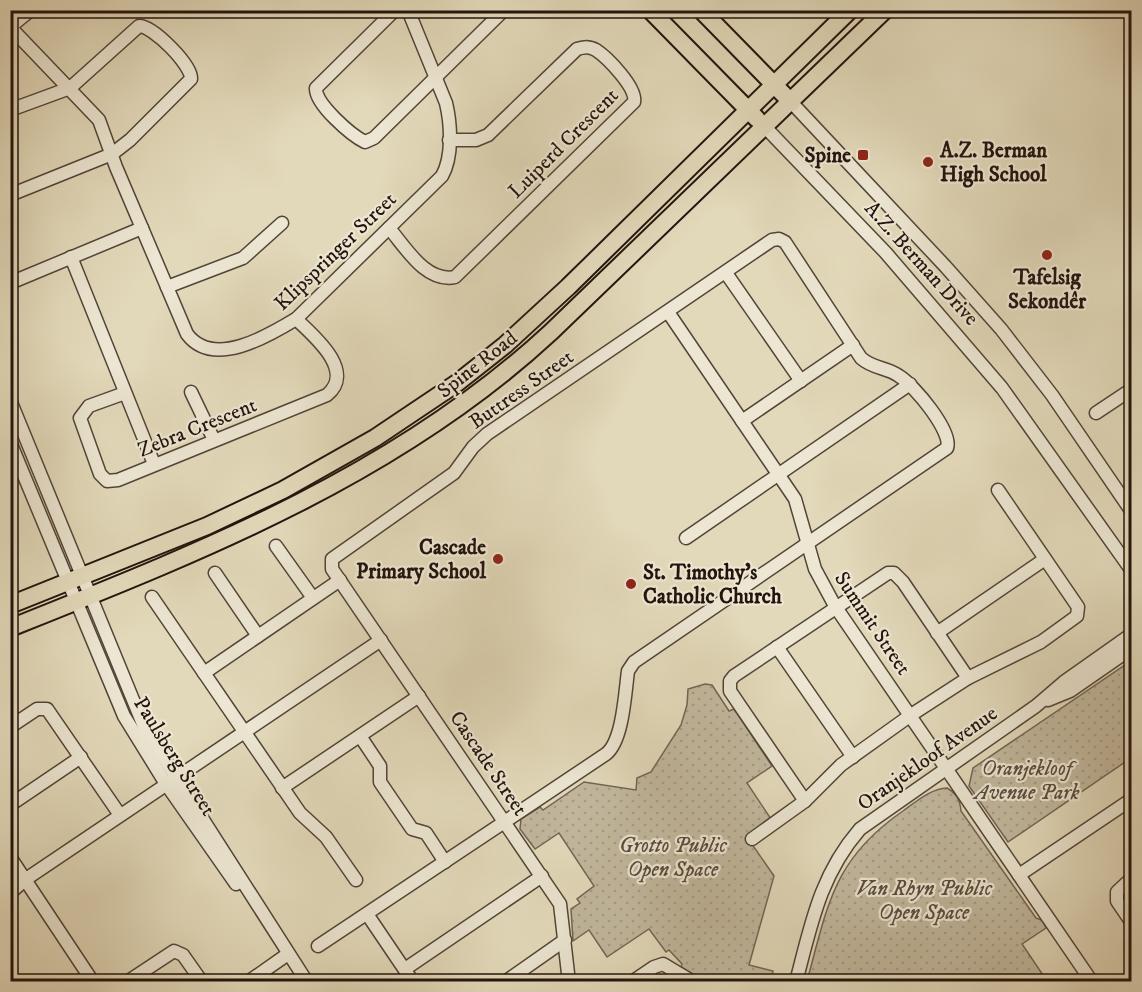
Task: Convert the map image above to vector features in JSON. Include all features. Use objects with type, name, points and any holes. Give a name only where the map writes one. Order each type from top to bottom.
[{"type":"main road","name":"A.Z. Berman Drive","points":[[650,10],[765,127]]},
{"type":"main road","name":"A.Z. Berman Drive","points":[[701,10],[792,103]]},
{"type":"main road","name":"Spine Road","points":[[10,605],[207,526],[284,490],[375,438],[457,383],[505,345],[568,287],[850,10]]},
{"type":"main road","name":"Spine Road","points":[[10,628],[224,541],[304,503],[372,464],[469,402],[544,338],[792,103],[885,10]]},
{"type":"street","points":[[10,27],[31,10]]},
{"type":"street","points":[[395,10],[319,84],[316,93],[319,101],[355,137],[364,142],[374,138],[504,10]]},
{"type":"street","name":"Klipspringer Street","points":[[10,27],[99,120],[187,334],[196,344],[208,350],[230,349],[296,319],[442,176],[447,166],[448,114],[408,10]]},
{"type":"street","points":[[10,110],[70,88],[139,26],[151,29],[190,69],[191,79],[130,140],[112,154],[10,195]]},
{"type":"street","name":"Luiperd Crescent","points":[[389,228],[431,275],[443,279],[455,277],[633,102],[635,95],[632,86],[595,49],[586,46],[577,49],[488,135],[476,140],[449,140]]},
{"type":"street","name":"A.Z. Berman Drive","points":[[792,103],[1001,329],[1052,395],[1131,512]]},
{"type":"street","name":"A.Z. Berman Drive","points":[[765,127],[886,253],[1002,388],[1131,571]]},
{"type":"street","points":[[167,288],[243,258],[282,223]]},
{"type":"street","points":[[10,283],[142,228]]},
{"type":"street","name":"Buttress Street","points":[[340,580],[331,566],[334,555],[454,473],[473,447],[487,434],[772,240],[779,239],[785,242],[853,345]]},
{"type":"street","points":[[71,257],[154,465]]},
{"type":"street","points":[[726,273],[801,381]]},
{"type":"street","name":"Summit Street","points":[[668,312],[795,498],[815,569],[835,606],[1092,981]]},
{"type":"street","name":"Zebra Crescent","points":[[125,393],[89,406],[80,418],[100,474],[107,480],[118,480],[327,395],[333,390],[337,375],[326,348],[296,319]]},
{"type":"street","points":[[318,946],[446,862],[613,747],[628,671],[634,662],[947,448],[949,442],[924,401],[910,384],[895,373],[868,364],[853,345],[742,421]]},
{"type":"street","points":[[686,538],[910,384]]},
{"type":"street","points":[[191,392],[214,440]]},
{"type":"street","points":[[1095,413],[1129,395]]},
{"type":"street","points":[[10,400],[75,579]]},
{"type":"street","points":[[10,442],[75,579]]},
{"type":"street","points":[[752,839],[805,801],[853,757],[911,715],[969,678],[1041,642],[1077,616],[1078,607],[998,490]]},
{"type":"street","points":[[276,546],[313,598]]},
{"type":"street","points":[[937,633],[1045,559]]},
{"type":"street","points":[[215,573],[258,636]]},
{"type":"street","points":[[805,801],[776,762],[730,688],[734,676],[835,606],[883,575],[892,573],[903,582],[969,678]]},
{"type":"street","name":"Paulsberg Street","points":[[75,579],[82,599],[171,781],[236,883],[255,904],[307,981]]},
{"type":"street","points":[[204,673],[340,580]]},
{"type":"street","name":"Cascade Street","points":[[340,580],[506,821],[562,907],[569,981]]},
{"type":"street","points":[[152,597],[300,813],[326,837],[356,880]]},
{"type":"street","name":"Oranjekloof Avenue","points":[[796,981],[822,888],[843,849],[860,829],[879,813],[1036,706],[1064,682],[1131,634]]},
{"type":"street","points":[[10,893],[26,879],[381,640]]},
{"type":"street","points":[[777,647],[853,757]]},
{"type":"street","name":"Oranjekloof Avenue","points":[[1036,706],[1070,691],[1131,648]]},
{"type":"street","points":[[282,788],[419,696]]},
{"type":"street","points":[[10,727],[36,709],[44,708],[50,712],[120,815]]},
{"type":"street","points":[[360,736],[380,766],[380,782],[412,829],[426,833],[446,862]]},
{"type":"street","points":[[10,805],[81,757]]},
{"type":"street","points":[[1019,875],[1131,799]]},
{"type":"street","points":[[10,857],[93,981]]},
{"type":"street","points":[[405,969],[542,876]]},
{"type":"street","points":[[1131,878],[1117,892],[1117,901],[1131,923]]},
{"type":"street","points":[[367,914],[413,981]]},
{"type":"street","points":[[505,981],[565,940]]},
{"type":"street","points":[[127,981],[174,951],[183,955],[202,981]]},
{"type":"street","points":[[248,981],[288,954]]},
{"type":"street","points":[[632,981],[663,964],[693,981]]},
{"type":"green space","name":"Oranjekloof Avenue Park","points":[[1131,661],[1131,758],[1008,842],[969,786],[973,768]]},
{"type":"green space","name":"Grotto Public Open Space","points":[[705,684],[712,685],[729,711],[734,709],[772,766],[747,783],[771,819],[747,837],[774,876],[749,965],[773,971],[772,977],[782,981],[703,981],[681,967],[682,964],[669,950],[666,952],[649,929],[607,957],[589,930],[573,941],[571,909],[580,903],[577,899],[594,886],[559,833],[535,849],[520,829],[521,819],[540,807],[543,810],[584,782],[636,790],[637,778],[651,772],[681,725],[687,705],[688,689]]},
{"type":"green space","name":"Van Rhyn Public Open Space","points":[[947,788],[957,798],[961,811],[1036,918],[1042,920],[1046,928],[1022,944],[1047,981],[807,981],[828,906],[847,866],[861,847],[903,811],[924,796]]},
{"type":"place","name":"Spine","points":[[863,155]]},
{"type":"place","name":"A.Z. Berman High School","points":[[928,162]]},
{"type":"place","name":"Tafelsig Sekondêr","points":[[1047,255]]},
{"type":"place","name":"Cascade Primary School","points":[[498,559]]},
{"type":"place","name":"St. Timothy's Catholic Church","points":[[631,584]]}]
